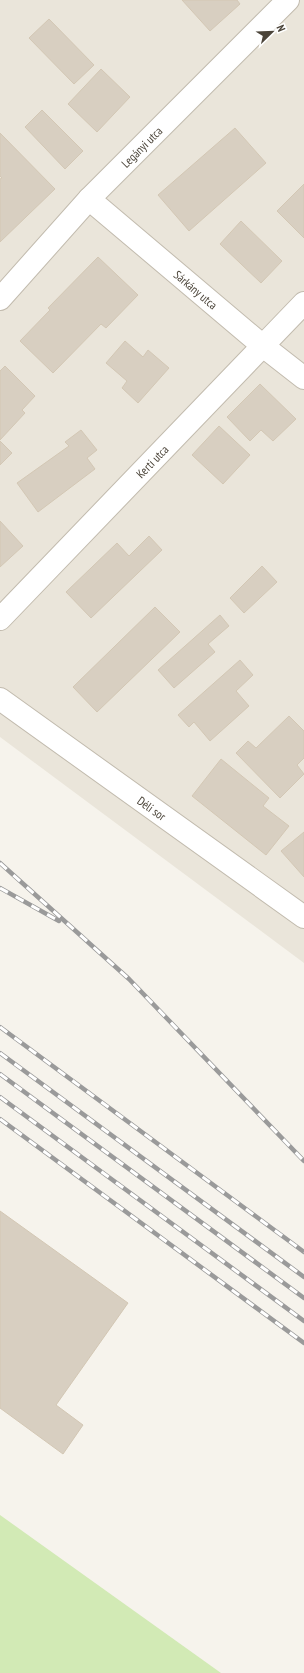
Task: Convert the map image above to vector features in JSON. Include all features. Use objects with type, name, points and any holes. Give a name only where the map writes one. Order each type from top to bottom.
[{"type":"street","name":"Legányi utca","points":[[0,299],[88,199],[288,0]]},
{"type":"street","name":"Sárkány utca","points":[[88,199],[263,346],[304,378]]},
{"type":"street","name":"Kerti utca","points":[[0,619],[304,303]]},
{"type":"street","name":"Déli sor","points":[[0,699],[304,917]]},
{"type":"shaded area","points":[[0,0],[304,0],[304,963],[0,737]]},
{"type":"green space","points":[[0,1515],[221,1673],[0,1673]]},
{"type":"building","points":[[182,0],[237,0],[240,4],[210,31]]},
{"type":"building","points":[[49,19],[94,65],[74,84],[29,38]]},
{"type":"building","points":[[101,69],[130,97],[97,132],[68,104]]},
{"type":"building","points":[[42,110],[83,151],[65,169],[25,127]]},
{"type":"building","points":[[235,128],[266,163],[189,231],[158,195]]},
{"type":"building","points":[[0,133],[55,189],[0,242],[0,179],[2,178],[0,176]]},
{"type":"building","points":[[304,184],[304,238],[277,211]]},
{"type":"building","points":[[241,221],[282,261],[261,283],[220,244]]},
{"type":"building","points":[[98,257],[138,295],[106,328],[101,324],[53,373],[20,341],[50,310],[48,308]]},
{"type":"building","points":[[125,341],[143,357],[148,350],[169,368],[138,403],[122,388],[127,381],[106,363]]},
{"type":"building","points":[[5,366],[35,396],[22,410],[25,413],[0,440],[0,371]]},
{"type":"building","points":[[260,384],[296,419],[273,441],[261,430],[250,441],[227,417]]},
{"type":"building","points":[[219,426],[250,455],[223,484],[192,455]]},
{"type":"building","points":[[81,430],[97,450],[87,458],[95,469],[38,512],[17,483],[69,446],[65,442]]},
{"type":"building","points":[[0,441],[12,453],[0,465]]},
{"type":"building","points":[[0,521],[23,546],[0,567]]},
{"type":"building","points":[[149,536],[162,550],[91,618],[66,592],[117,543],[129,556]]},
{"type":"building","points":[[262,566],[277,582],[244,613],[230,598]]},
{"type":"building","points":[[155,607],[180,632],[97,712],[73,687]]},
{"type":"building","points":[[220,615],[229,626],[208,644],[215,652],[174,688],[158,670]]},
{"type":"building","points":[[240,660],[253,675],[236,691],[249,706],[210,741],[194,722],[189,727],[178,715]]},
{"type":"building","points":[[289,716],[304,731],[304,758],[297,765],[304,774],[280,798],[236,753],[248,741],[256,748]]},
{"type":"building","points":[[221,759],[269,798],[263,806],[289,826],[266,855],[192,796]]},
{"type":"building","points":[[304,832],[304,877],[281,851]]},
{"type":"building","points":[[0,1211],[128,1303],[56,1405],[83,1425],[63,1454],[0,1408]]},
{"type":"railway","points":[[0,863],[129,979],[304,1161]]},
{"type":"railway","points":[[0,888],[59,921]]},
{"type":"railway","points":[[0,1027],[304,1252]]},
{"type":"railway","points":[[0,1053],[304,1277]]},
{"type":"railway","points":[[0,1074],[304,1298]]},
{"type":"railway","points":[[0,1097],[304,1321]]},
{"type":"railway","points":[[0,1119],[304,1343]]}]
